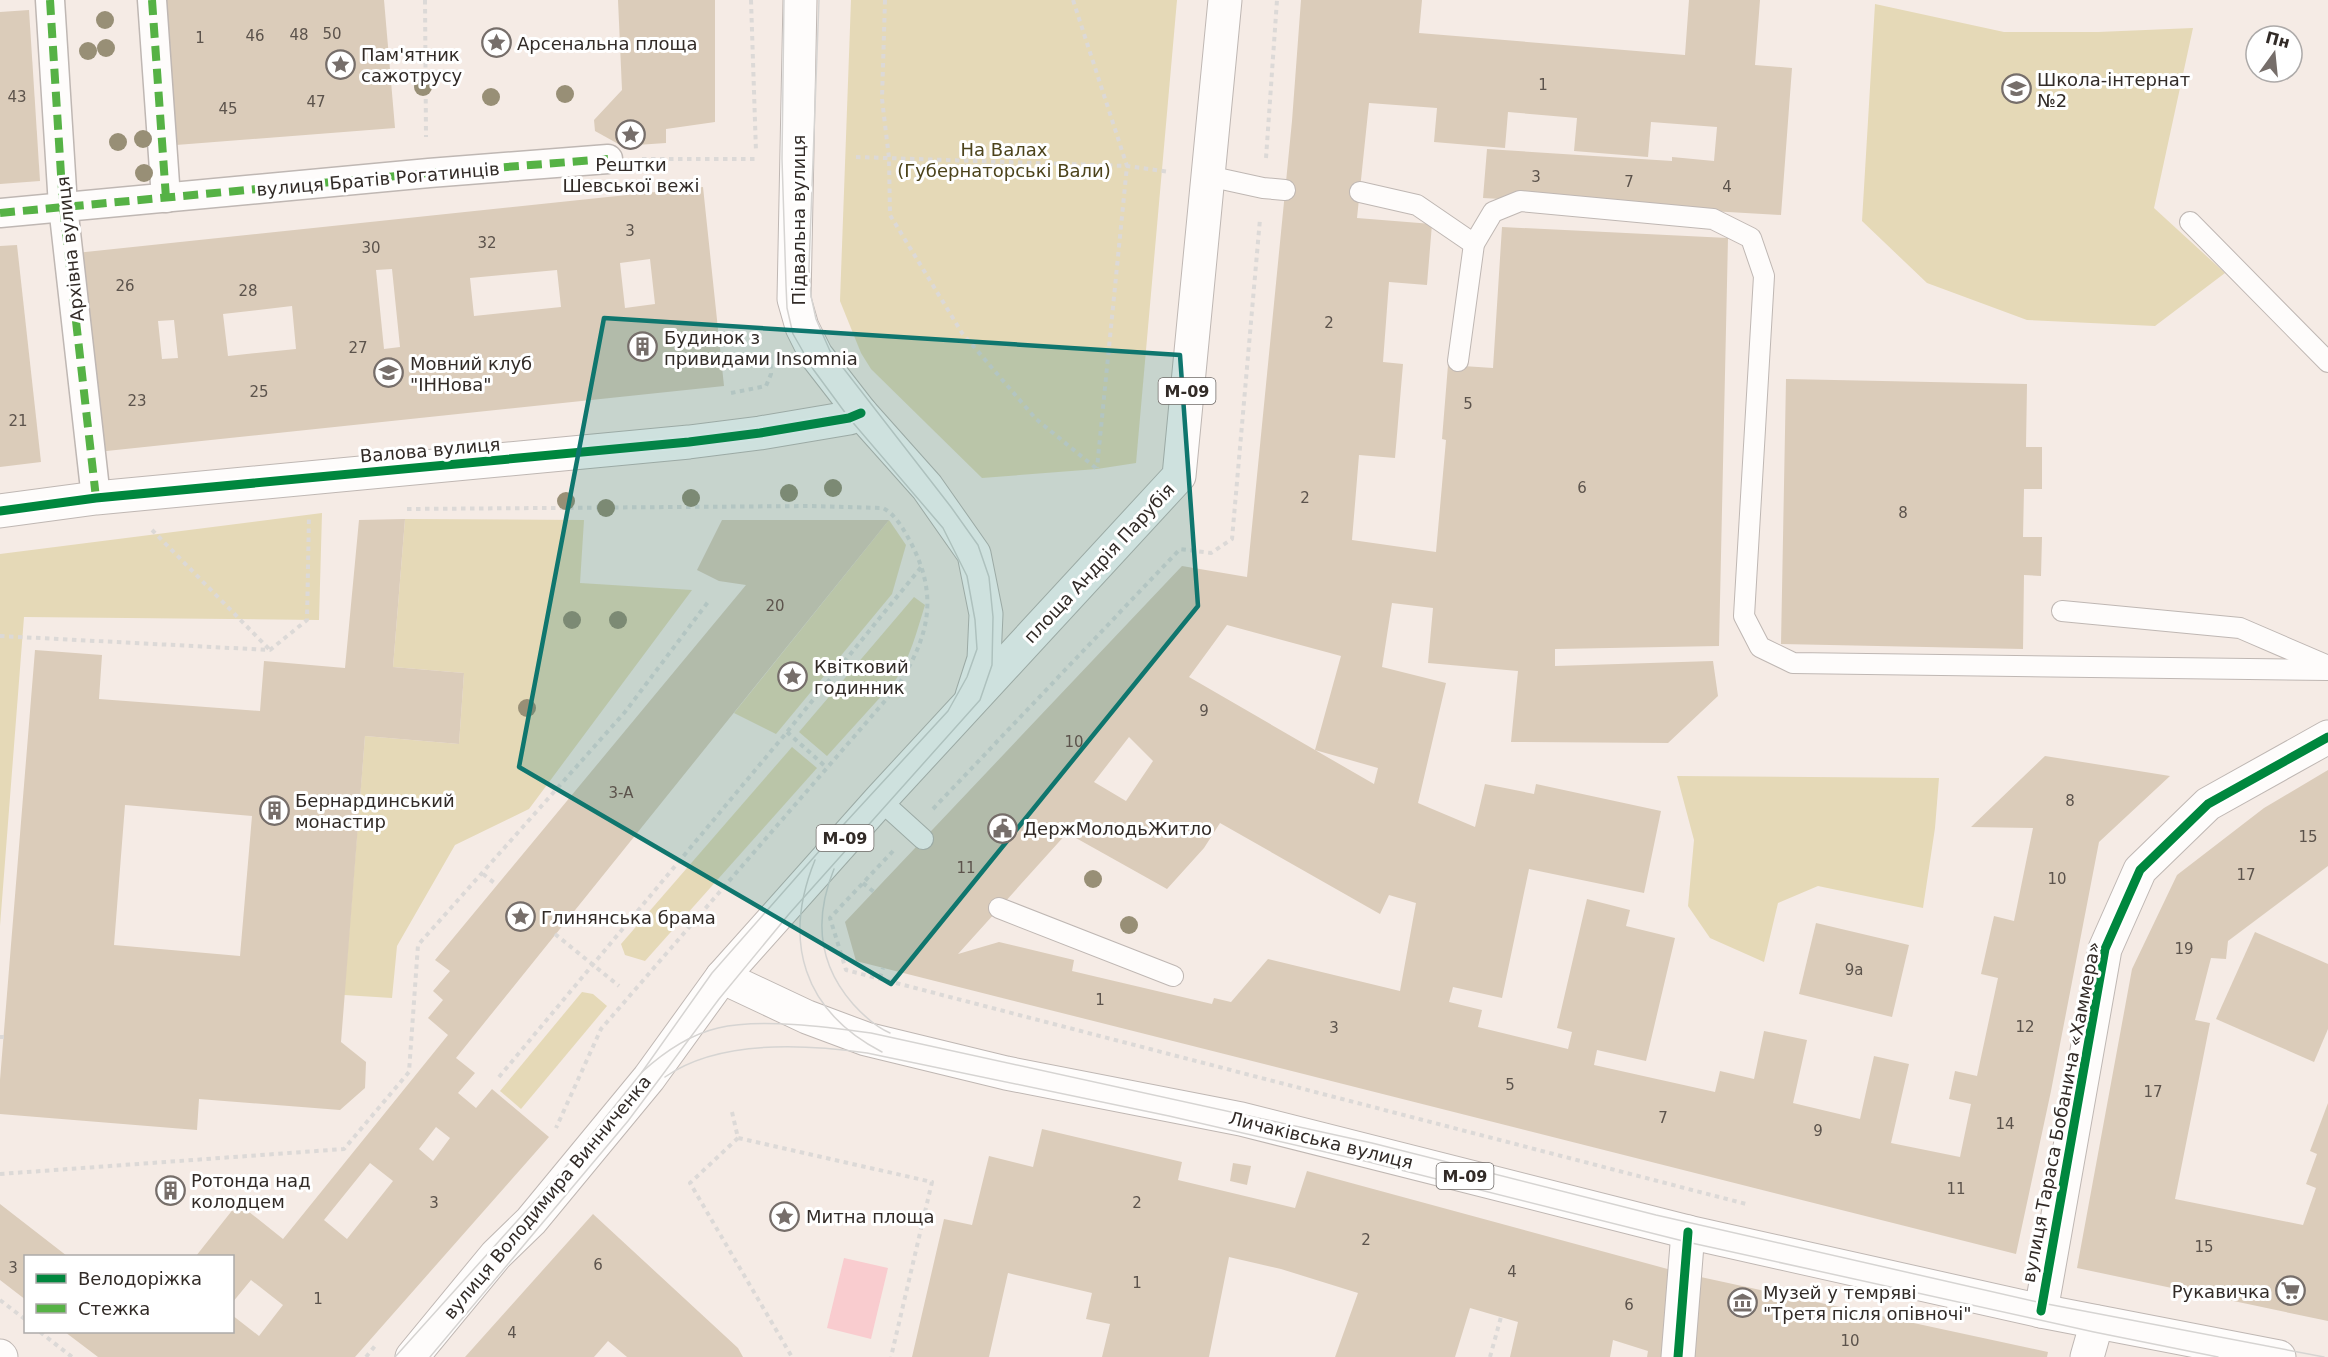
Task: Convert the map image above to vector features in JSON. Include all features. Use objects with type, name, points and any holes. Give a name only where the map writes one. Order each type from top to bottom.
[{"type":"main road","name":"Підвальна вулиця","points":[[800,0],[795,299],[802,327],[816,355],[861,413],[927,487],[974,554],[986,614],[984,659],[971,701]]},
{"type":"main road","name":"площа Андрія Парубія","points":[[722,977],[880,800],[1179,476],[1225,0]]},
{"type":"main road","name":"Валова вулиця","points":[[0,511],[96,498],[689,442],[838,420],[861,413]]},
{"type":"main road","name":"вулиця Тараса Бобанича «Хаммера»","points":[[2041,1311],[2105,949],[2140,870],[2208,804],[2328,737]]},
{"type":"main road","name":"Личаківська вулиця","points":[[722,977],[807,1017],[866,1039],[1006,1073],[1241,1119],[1688,1232],[2041,1311],[2275,1357]]},
{"type":"main road","name":"вулиця Володимира Винниченка","points":[[412,1357],[496,1255],[531,1221],[641,1087],[722,977]]},
{"type":"main road","points":[[1678,1357],[1688,1232]]},
{"type":"main road","points":[[2087,1357],[2097,1322]]},
{"type":"street","name":"Архівна вулиця","points":[[50,0],[63,206],[96,498]]},
{"type":"street","points":[[152,0],[166,198]]},
{"type":"street","name":"вулиця Братів Рогатинців","points":[[0,213],[429,173],[608,159]]},
{"type":"lane","points":[[1208,176],[1263,188],[1285,190]]},
{"type":"lane","points":[[1360,192],[1417,205],[1474,244]]},
{"type":"lane","points":[[1458,360],[1474,244],[1493,212],[1520,201],[1713,219],[1751,238],[1764,276],[1744,616],[1760,647],[1793,663],[2328,668]]},
{"type":"lane","points":[[2190,222],[2328,362]]},
{"type":"lane","points":[[2062,611],[2240,628],[2328,668]]},
{"type":"lane","points":[[880,800],[918,835]]},
{"type":"lane","points":[[999,908],[1173,976]]},
{"type":"path","points":[[425,0],[425,126],[429,173]]},
{"type":"path","points":[[885,0],[882,99],[889,158],[890,214],[962,333],[1036,419],[1097,469],[1127,166],[1073,0]]},
{"type":"path","points":[[1276,0],[1263,188],[1232,540],[1211,553],[1180,549],[918,835],[863,883],[830,918],[846,970],[1751,1205]]},
{"type":"path","points":[[856,157],[1127,166],[1208,176]]},
{"type":"path","points":[[608,159],[757,159]]},
{"type":"path","points":[[400,509],[800,506],[883,508],[892,513],[922,566],[929,607],[920,644],[897,687],[601,1029],[555,1131]]},
{"type":"path","points":[[0,636],[270,650],[308,620],[309,510]]},
{"type":"path","points":[[149,527],[270,650]]},
{"type":"path","points":[[499,1077],[787,732],[922,566]]},
{"type":"path","points":[[0,1174],[344,1149],[409,1072],[418,945],[625,712],[708,602]]},
{"type":"path","points":[[787,732],[828,768]]},
{"type":"path","points":[[483,874],[497,885]]},
{"type":"path","points":[[863,883],[874,892]]},
{"type":"path","points":[[555,934],[619,986]]},
{"type":"path","points":[[880,978],[883,968]]},
{"type":"path","points":[[732,1112],[738,1138]]},
{"type":"path","points":[[738,1138],[690,1183],[792,1357]]},
{"type":"path","points":[[738,1138],[932,1182],[891,1357]]},
{"type":"path","points":[[0,1300],[24,1318]]},
{"type":"path","points":[[1490,1357],[1501,1317]]},
{"type":"path","points":[[41,1333],[72,1357]]},
{"type":"path","points":[[366,1357],[381,1339]]},
{"type":"highlighted area","points":[[604,318],[1180,355],[1198,606],[891,984],[519,767]]},
{"type":"green space","name":"На Валах (Губернаторські Вали)","points":[[851,0],[1177,0],[1136,463],[1097,469],[982,478],[871,369],[861,353],[840,301]]},
{"type":"green space","name":"Школа-інтернат №2","points":[[1875,4],[2004,32],[2098,32],[2193,28],[2154,208],[2225,273],[2155,326],[2027,320],[1927,283],[1862,221]]},
{"type":"green space","points":[[322,513],[319,620],[24,617],[0,926],[0,554]]},
{"type":"green space","points":[[405,519],[584,520],[580,583],[692,590],[529,809],[455,845],[397,946],[392,998],[344,995],[365,736],[459,744],[464,673],[393,667]]},
{"type":"green space","points":[[889,520],[906,545],[892,594],[776,734],[734,713]]},
{"type":"green space","points":[[914,597],[925,605],[905,663],[895,681],[827,756],[799,732]]},
{"type":"green space","points":[[792,747],[817,768],[645,961],[625,955],[621,944]]},
{"type":"green space","points":[[1677,776],[1939,778],[1935,828],[1923,908],[1818,886],[1778,903],[1764,962],[1710,938],[1688,906],[1694,840]]},
{"type":"green space","points":[[582,992],[593,994],[607,1006],[521,1109],[500,1091]]},
{"type":"shaded area","points":[[844,1258],[888,1268],[871,1339],[827,1328]]},
{"type":"building","points":[[164,0],[384,0],[395,128],[176,145]]},
{"type":"building","points":[[618,0],[715,0],[715,122],[666,129],[666,143],[622,146],[595,131],[594,120],[622,90]]},
{"type":"building","points":[[1301,0],[1422,0],[1419,33],[1685,55],[1689,0],[1760,0],[1755,65],[1792,68],[1781,215],[1483,198],[1487,149],[1672,161],[1672,157],[1714,161],[1717,127],[1651,122],[1648,157],[1574,151],[1577,118],[1508,112],[1505,148],[1434,142],[1437,108],[1369,103],[1357,218],[1432,224],[1427,285],[1389,282],[1383,362],[1403,364],[1395,458],[1359,455],[1352,540],[1436,552],[1446,440],[1442,439],[1448,365],[1493,368],[1502,227],[1728,238],[1719,646],[1555,649],[1555,666],[1713,661],[1718,696],[1668,743],[1511,742],[1518,671],[1428,663],[1433,608],[1392,603],[1382,667],[1446,683],[1418,803],[1475,827],[1485,784],[1534,794],[1536,784],[1661,811],[1644,893],[1529,869],[1502,998],[1453,987],[1449,1002],[1482,1010],[1478,1027],[1568,1049],[1572,1032],[1557,1028],[1587,899],[1630,910],[1626,926],[1675,938],[1646,1061],[1597,1050],[1594,1065],[1715,1092],[1720,1071],[1754,1079],[1764,1031],[1807,1040],[1793,1103],[1860,1119],[1874,1056],[1909,1064],[1891,1143],[1960,1157],[1971,1104],[1949,1099],[1955,1071],[1977,1076],[1998,978],[1981,974],[1994,916],[2014,921],[2033,828],[1971,827],[2045,756],[2170,776],[2099,842],[2051,1091],[2016,1254],[856,961],[845,922],[1182,566],[1247,577],[1292,121]],"holes":[[[1227,625],[1341,656],[1315,750],[1189,677]],[[1129,737],[1153,761],[1126,801],[1094,782]],[[1315,750],[1378,768],[1374,784]],[[1220,823],[1380,914],[1389,895],[1416,903],[1400,991],[1268,959],[1231,1002],[1214,998],[1212,1004],[1072,971],[1074,960],[999,942],[958,954],[1067,833],[1167,889],[1204,848]]]},
{"type":"building","points":[[29,10],[40,181],[0,184],[0,12]]},
{"type":"building","points":[[703,187],[724,386],[97,452],[76,253]],"holes":[[[650,259],[655,304],[625,308],[620,263]],[[392,269],[400,347],[384,349],[376,270]],[[557,270],[561,307],[474,316],[470,278]],[[292,306],[296,349],[228,356],[223,314]],[[174,320],[178,358],[162,359],[158,321]]]},
{"type":"building","points":[[17,245],[41,462],[0,467],[0,246]]},
{"type":"building","points":[[1786,379],[2027,384],[2026,447],[2042,447],[2042,489],[2024,489],[2023,537],[2042,537],[2041,576],[2024,575],[2023,649],[1781,644]]},
{"type":"building","name":"Бернардинський монастир","points":[[405,519],[393,667],[464,673],[459,744],[365,736],[341,1042],[366,1062],[365,1088],[340,1110],[199,1099],[197,1130],[0,1114],[0,1080],[35,650],[102,655],[99,699],[260,711],[264,661],[345,668],[359,520]],"holes":[[[125,805],[252,816],[240,956],[114,945]]]},
{"type":"building","points":[[722,520],[889,520],[456,1058],[475,1073],[458,1093],[476,1108],[492,1089],[549,1137],[355,1357],[98,1357],[66,1333],[234,1333],[234,1317],[259,1336],[283,1305],[251,1280],[234,1301],[234,1255],[197,1255],[238,1203],[283,1239],[448,1035],[428,1018],[443,1000],[433,991],[450,971],[435,960],[746,585],[719,581],[697,570]],"holes":[[[436,1127],[450,1138],[433,1161],[419,1149]],[[370,1163],[393,1181],[347,1239],[324,1220]]]},
{"type":"building","points":[[2328,770],[2328,866],[2228,941],[2226,959],[2211,958],[2195,1020],[2210,1023],[2175,1199],[2303,1225],[2316,1188],[2306,1184],[2317,1154],[2310,1151],[2328,1103],[2328,1321],[2077,1268],[2132,969],[2177,875],[2264,808]]},
{"type":"building","points":[[1816,923],[1909,945],[1892,1017],[1799,994]]},
{"type":"building","points":[[2255,932],[2328,964],[2328,1029],[2314,1062],[2216,1019]]},
{"type":"building","points":[[1042,1129],[1182,1162],[1178,1180],[1295,1208],[1307,1171],[1675,1271],[1668,1357],[1647,1357],[1648,1351],[1613,1340],[1610,1357],[1510,1357],[1518,1322],[1470,1308],[1455,1357],[1335,1357],[1358,1293],[1281,1269],[1229,1257],[1209,1357],[1102,1357],[1110,1324],[1086,1319],[1092,1293],[1008,1273],[989,1357],[912,1357],[944,1219],[972,1225],[989,1156],[1033,1167]]},
{"type":"building","points":[[1233,1163],[1251,1166],[1247,1185],[1230,1181]]},
{"type":"building","name":"Ротонда над колодцем","points":[[170,1178],[180,1182],[184,1192],[180,1202],[170,1206],[160,1202],[156,1192],[160,1182]]},
{"type":"building","points":[[0,1204],[66,1255],[24,1255],[24,1298],[0,1280]]},
{"type":"building","points":[[593,1214],[738,1348],[743,1357],[627,1357],[608,1341],[594,1357],[465,1357]]},
{"type":"building","points":[[1696,1276],[2048,1352],[2047,1357],[1691,1357]]},
{"type":"tram line","points":[[395,1357],[569,1163],[642,1072],[712,973],[822,848],[948,711],[967,677],[977,649],[975,620],[967,576],[943,528],[849,418],[813,369],[793,334],[787,308],[782,159],[784,0]]},
{"type":"tram line","points":[[430,1357],[628,1121],[719,999],[789,914],[980,700],[992,665],[993,617],[989,577],[978,545],[830,351],[816,319],[811,296],[809,268],[819,0]]},
{"type":"tram line","points":[[815,860],[805,890],[800,918],[801,946],[807,971],[817,995],[834,1016],[855,1035],[882,1052]]},
{"type":"tram line","points":[[834,869],[828,887],[822,923],[826,957],[841,989],[853,1004],[870,1020],[890,1033]]},
{"type":"tram line","points":[[642,1072],[668,1051],[687,1040],[707,1031],[735,1025],[794,1025],[871,1033],[1372,1143],[1656,1215],[2042,1303],[2324,1357]]},
{"type":"tram line","points":[[665,1077],[710,1056],[736,1050],[790,1047],[867,1053],[1169,1116],[1369,1162],[1687,1242],[2094,1332],[2218,1357]]},
{"type":"marked path","points":[[50,0],[63,206],[96,498]]},
{"type":"marked path","points":[[152,0],[166,198]]},
{"type":"marked path","points":[[0,213],[429,173],[608,159]]},
{"type":"cycle path","points":[[0,511],[96,498],[689,442],[849,418],[861,413]]},
{"type":"cycle path","points":[[2041,1311],[2105,949],[2140,870],[2208,804],[2328,737]]},
{"type":"cycle path","points":[[1678,1357],[1688,1232]]},
{"type":"place","name":"Арсенальна площа","points":[[496,43]]},
{"type":"place","name":"Пам'ятник сажотрусу","points":[[340,64]]},
{"type":"place","name":"Школа-інтернат №2","points":[[2016,89]]},
{"type":"place","name":"Рештки Шевської вежі","points":[[631,135]]},
{"type":"place","name":"Будинок з привидами Insomnia","points":[[643,347]]},
{"type":"place","name":"Мовний клуб \"ІННова\"","points":[[389,373]]},
{"type":"place","name":"Квітковий годинник","points":[[793,676]]},
{"type":"place","name":"Бернардинський монастир","points":[[274,810]]},
{"type":"place","name":"ДержМолодьЖитло","points":[[1002,828]]},
{"type":"place","name":"Глинянська брама","points":[[520,917]]},
{"type":"place","name":"Ротонда над колодцем","points":[[170,1190]]},
{"type":"place","name":"Митна площа","points":[[785,1216]]},
{"type":"place","name":"Рукавичка","points":[[2291,1291]]},
{"type":"place","name":"Музей у темряві \"Третя після опівночі\"","points":[[1742,1302]]}]
